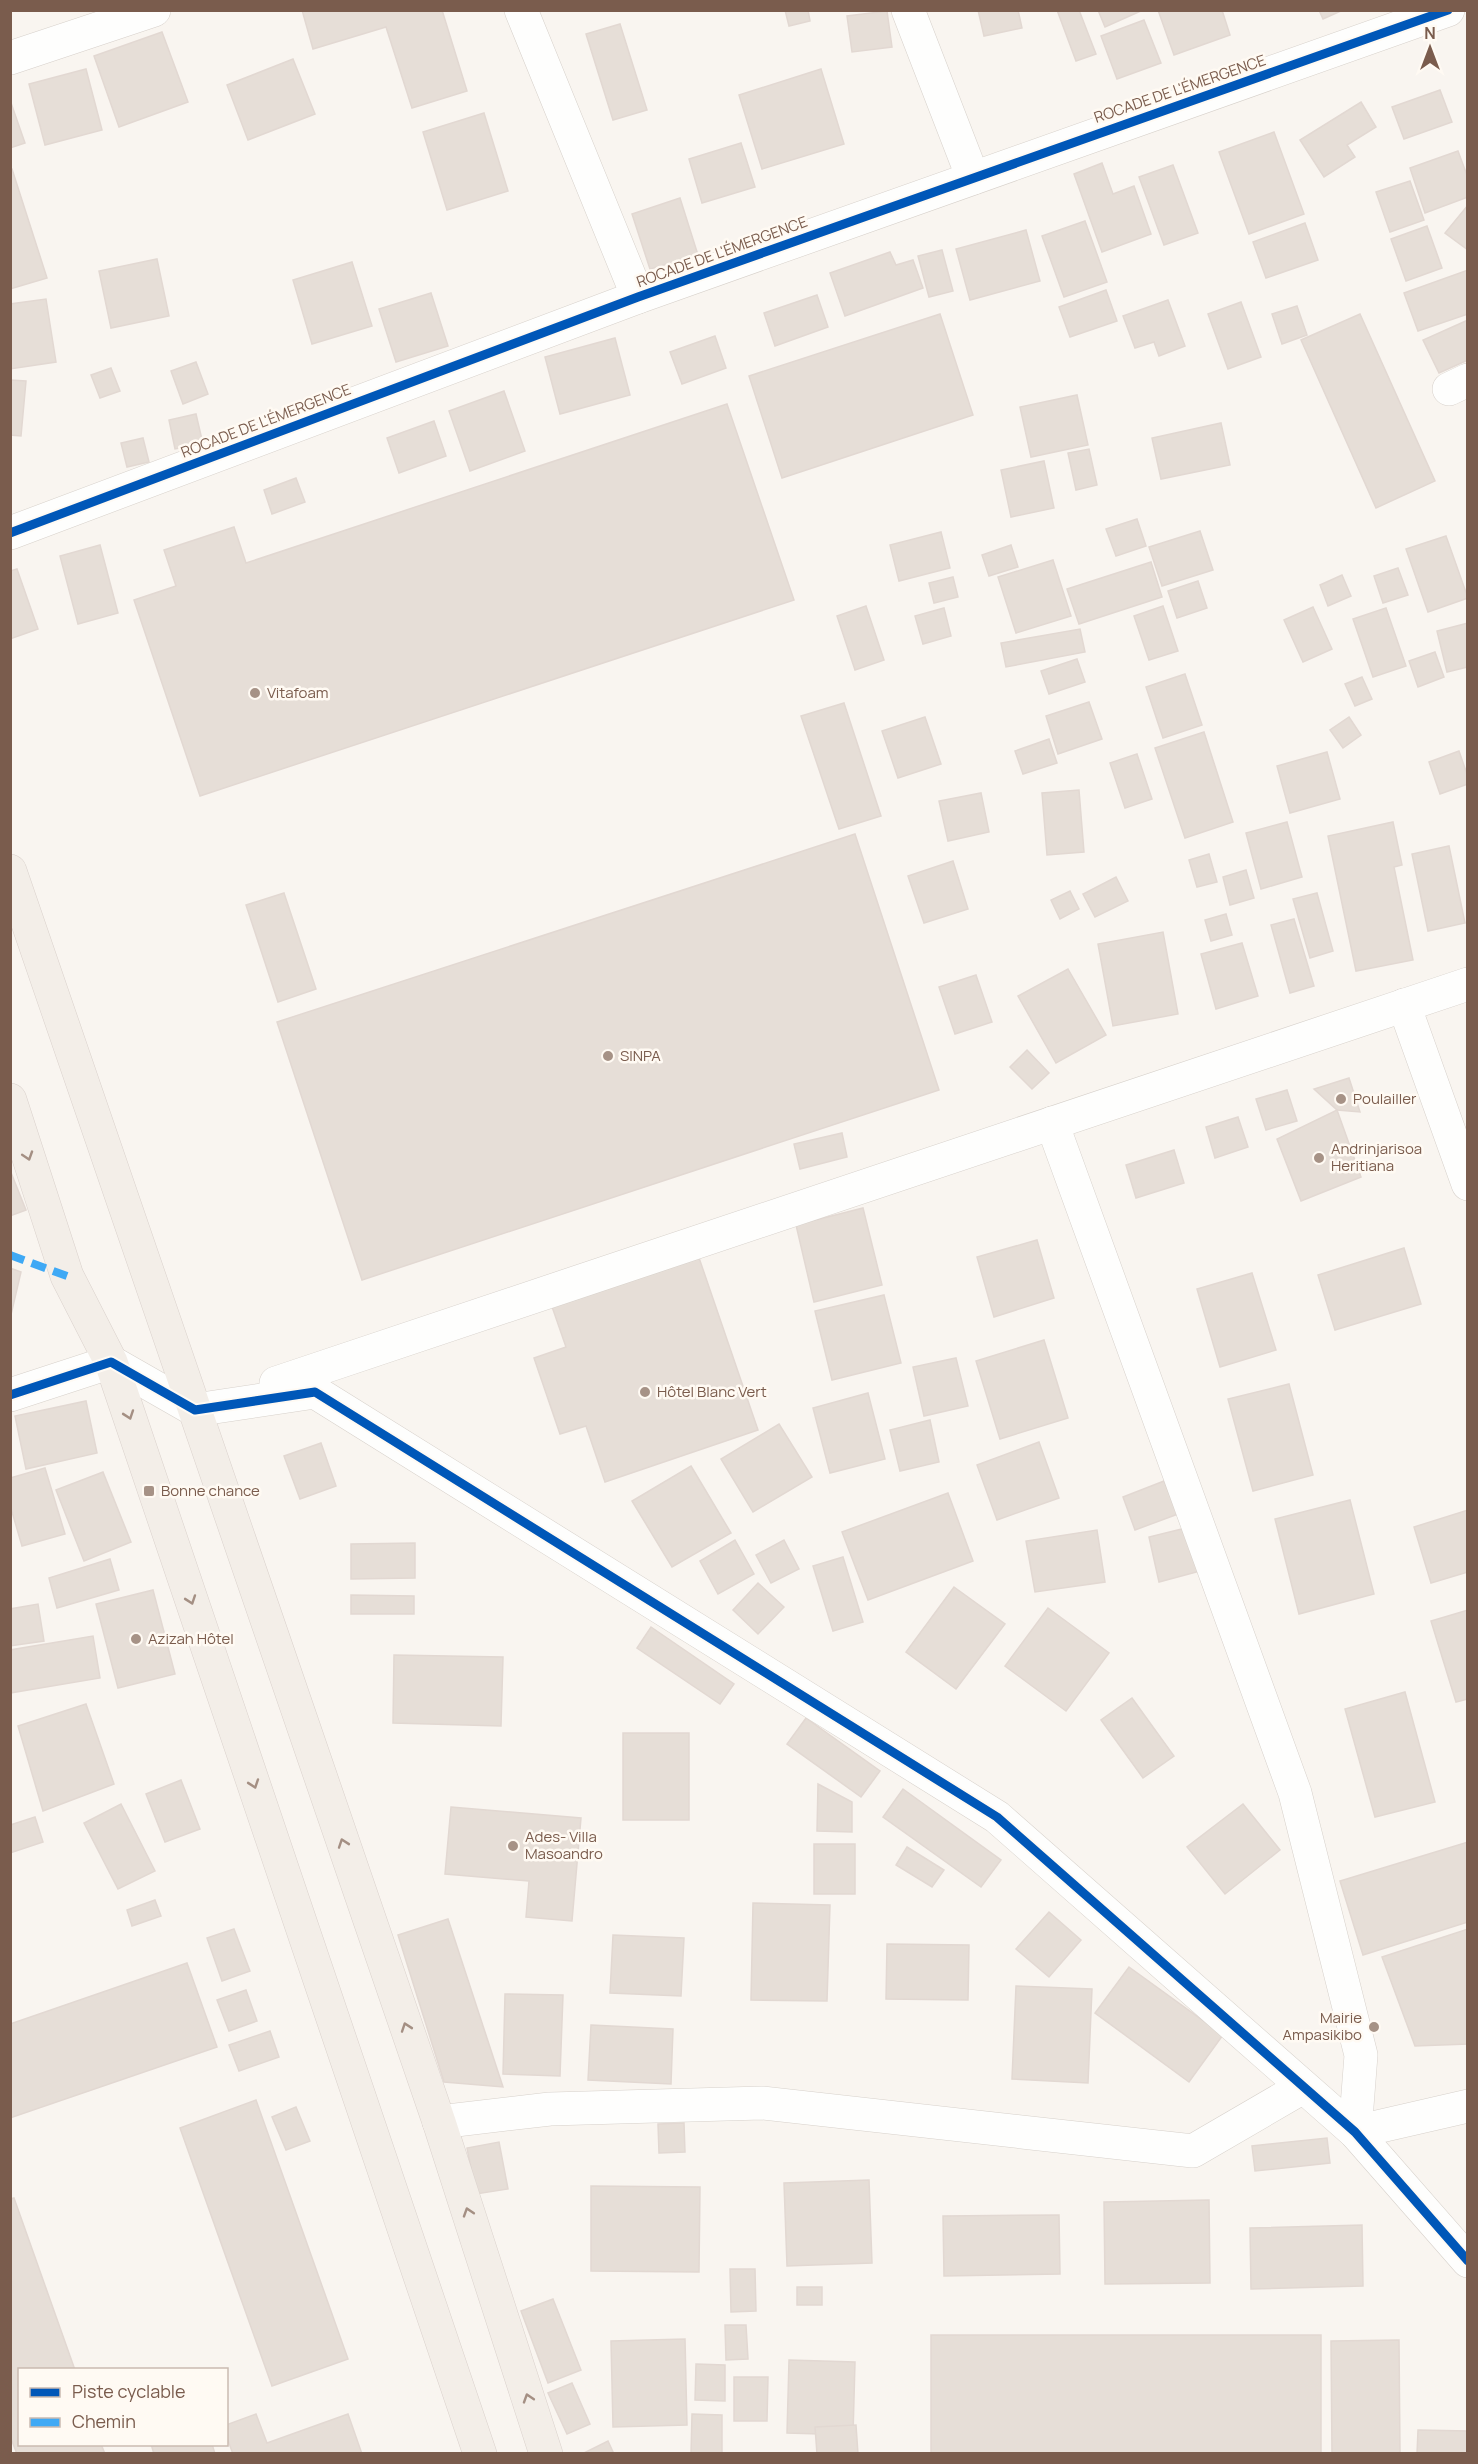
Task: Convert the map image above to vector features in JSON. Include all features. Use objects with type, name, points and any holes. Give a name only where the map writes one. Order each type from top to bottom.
[{"type":"main road","points":[[10,871],[439,2122],[546,2454]]},
{"type":"main road","points":[[10,1100],[67,1276],[111,1362],[480,2454]]},
{"type":"street","points":[[10,58],[154,10]]},
{"type":"street","points":[[520,10],[638,297]]},
{"type":"street","points":[[908,10],[973,178]]},
{"type":"street","name":"ROCADE DE L'ÉMERGENCE","points":[[10,533],[638,297],[1448,10]]},
{"type":"street","points":[[195,1410],[1467,984]]},
{"type":"street","points":[[1404,1005],[1467,1184]]},
{"type":"street","points":[[1052,1123],[1295,1793],[1361,2055],[1355,2132]]},
{"type":"street","points":[[10,1395],[111,1362],[195,1410],[315,1392],[997,1817],[1355,2132],[1467,2261]]},
{"type":"street","points":[[439,2122],[550,2109],[762,2103],[1193,2151],[1303,2087]]},
{"type":"street","points":[[1355,2132],[1467,2106]]},
{"type":"building","points":[[302,10],[442,10],[467,91],[412,108],[386,27],[313,49]]},
{"type":"building","points":[[785,10],[808,10],[810,21],[789,26]]},
{"type":"building","points":[[978,10],[1018,10],[1022,28],[984,36]]},
{"type":"building","points":[[1057,10],[1079,10],[1096,54],[1076,61]]},
{"type":"building","points":[[1098,10],[1143,10],[1105,27]]},
{"type":"building","points":[[1158,10],[1222,10],[1230,35],[1174,55]]},
{"type":"building","points":[[1319,10],[1343,10],[1323,19]]},
{"type":"building","points":[[887,11],[892,47],[852,52],[847,16]]},
{"type":"building","points":[[1144,20],[1161,63],[1117,79],[1101,36]]},
{"type":"building","points":[[620,24],[647,110],[613,120],[586,34]]},
{"type":"building","points":[[162,32],[188,102],[119,127],[94,56]]},
{"type":"building","points":[[293,59],[315,114],[248,140],[227,85]]},
{"type":"building","points":[[86,69],[102,130],[45,145],[29,84]]},
{"type":"building","points":[[821,69],[844,144],[762,169],[739,95]]},
{"type":"building","points":[[1440,90],[1452,122],[1404,139],[1392,107]]},
{"type":"building","points":[[10,100],[25,143],[10,148]]},
{"type":"building","points":[[1361,102],[1376,127],[1347,145],[1355,157],[1324,177],[1300,140]]},
{"type":"building","points":[[484,113],[508,191],[447,210],[423,132]]},
{"type":"building","points":[[1274,132],[1304,214],[1249,234],[1219,152]]},
{"type":"building","points":[[741,143],[755,187],[702,203],[689,159]]},
{"type":"building","points":[[1458,151],[1468,178],[1468,197],[1425,213],[1410,168]]},
{"type":"building","points":[[1102,163],[1113,194],[1134,186],[1151,234],[1102,252],[1074,174]]},
{"type":"building","points":[[1173,165],[1198,233],[1164,245],[1139,177]]},
{"type":"building","points":[[10,169],[12,169],[47,278],[10,289]]},
{"type":"building","points":[[1410,181],[1424,220],[1390,232],[1376,192]]},
{"type":"building","points":[[680,198],[698,255],[650,269],[632,214]]},
{"type":"building","points":[[1468,205],[1468,250],[1445,233]]},
{"type":"building","points":[[1085,221],[1107,282],[1064,297],[1042,236]]},
{"type":"building","points":[[1305,223],[1318,260],[1266,278],[1253,242]]},
{"type":"building","points":[[1427,226],[1442,268],[1406,281],[1391,239]]},
{"type":"building","points":[[1026,230],[1040,281],[970,300],[956,249]]},
{"type":"building","points":[[942,250],[953,291],[929,297],[918,256]]},
{"type":"building","points":[[890,252],[896,265],[913,260],[923,288],[845,316],[830,273]]},
{"type":"building","points":[[157,259],[169,316],[111,328],[99,271]]},
{"type":"building","points":[[352,262],[372,326],[312,344],[293,280]]},
{"type":"building","points":[[1468,270],[1468,314],[1418,331],[1404,293]]},
{"type":"building","points":[[1106,290],[1117,321],[1070,337],[1059,307]]},
{"type":"building","points":[[431,293],[448,346],[396,362],[379,309]]},
{"type":"building","points":[[817,295],[828,327],[775,346],[764,313]]},
{"type":"building","points":[[46,299],[56,362],[10,369],[10,304]]},
{"type":"building","points":[[1168,300],[1185,346],[1159,356],[1154,342],[1135,348],[1123,316]]},
{"type":"building","points":[[1241,302],[1261,357],[1228,369],[1208,314]]},
{"type":"building","points":[[1297,306],[1307,335],[1282,344],[1272,314]]},
{"type":"building","points":[[940,314],[973,415],[782,478],[749,376]]},
{"type":"building","points":[[1360,314],[1435,481],[1376,508],[1301,340]]},
{"type":"building","points":[[1468,320],[1468,360],[1439,373],[1423,340]]},
{"type":"building","points":[[715,336],[726,368],[682,384],[670,352]]},
{"type":"building","points":[[615,338],[630,395],[560,414],[545,357]]},
{"type":"building","points":[[196,362],[208,394],[183,404],[171,371]]},
{"type":"building","points":[[111,368],[120,391],[100,398],[91,375]]},
{"type":"building","points":[[10,380],[26,381],[21,436],[10,435]]},
{"type":"building","points":[[504,391],[525,451],[470,471],[449,411]]},
{"type":"building","points":[[1077,395],[1088,445],[1031,457],[1020,407]]},
{"type":"building","points":[[727,404],[794,600],[200,796],[134,600],[176,586],[164,550],[234,527],[246,563]]},
{"type":"building","points":[[196,414],[203,444],[175,449],[169,420]]},
{"type":"building","points":[[434,421],[446,456],[399,473],[387,438]]},
{"type":"building","points":[[1221,423],[1230,465],[1161,479],[1152,438]]},
{"type":"building","points":[[143,438],[149,462],[127,467],[121,443]]},
{"type":"building","points":[[1089,449],[1097,485],[1076,490],[1068,453]]},
{"type":"building","points":[[1044,461],[1054,508],[1011,517],[1001,470]]},
{"type":"building","points":[[296,478],[305,502],[272,514],[264,490]]},
{"type":"building","points":[[1137,519],[1146,546],[1116,556],[1106,529]]},
{"type":"building","points":[[1200,531],[1213,570],[1162,586],[1149,547]]},
{"type":"building","points":[[941,532],[950,568],[899,581],[890,545]]},
{"type":"building","points":[[1446,536],[1468,598],[1428,612],[1406,549]]},
{"type":"building","points":[[100,545],[118,613],[78,624],[60,556]]},
{"type":"building","points":[[1011,545],[1018,567],[989,576],[982,555]]},
{"type":"building","points":[[1053,560],[1071,616],[1016,633],[998,577]]},
{"type":"building","points":[[1151,562],[1162,597],[1079,624],[1067,589]]},
{"type":"building","points":[[1398,568],[1408,595],[1383,603],[1374,576]]},
{"type":"building","points":[[17,569],[38,629],[10,639],[10,571]]},
{"type":"building","points":[[1342,575],[1351,596],[1328,606],[1320,585]]},
{"type":"building","points":[[953,577],[958,597],[934,603],[929,583]]},
{"type":"building","points":[[1198,581],[1207,608],[1177,618],[1168,591]]},
{"type":"building","points":[[866,606],[884,660],[855,670],[837,616]]},
{"type":"building","points":[[1163,606],[1178,651],[1149,660],[1134,616]]},
{"type":"building","points":[[1313,607],[1332,649],[1303,662],[1284,620]]},
{"type":"building","points":[[944,608],[951,636],[923,644],[915,616]]},
{"type":"building","points":[[1386,608],[1406,666],[1373,677],[1353,619]]},
{"type":"building","points":[[1468,623],[1468,667],[1447,672],[1437,631]]},
{"type":"building","points":[[1080,629],[1085,652],[1006,667],[1001,643]]},
{"type":"building","points":[[1435,652],[1444,677],[1418,687],[1409,661]]},
{"type":"building","points":[[1077,659],[1085,682],[1049,694],[1041,671]]},
{"type":"building","points":[[1185,674],[1202,725],[1163,738],[1146,687]]},
{"type":"building","points":[[1362,677],[1372,699],[1355,706],[1345,684]]},
{"type":"building","points":[[1089,702],[1102,739],[1058,754],[1046,716]]},
{"type":"building","points":[[844,703],[881,816],[839,829],[801,716]]},
{"type":"building","points":[[925,717],[941,764],[898,778],[882,731]]},
{"type":"building","points":[[1349,717],[1361,735],[1343,748],[1330,730]]},
{"type":"building","points":[[1204,732],[1233,822],[1185,838],[1155,748]]},
{"type":"building","points":[[1049,739],[1057,763],[1023,774],[1015,751]]},
{"type":"building","points":[[1459,751],[1468,777],[1468,784],[1440,794],[1429,762]]},
{"type":"building","points":[[1327,752],[1340,799],[1290,813],[1277,766]]},
{"type":"building","points":[[1137,754],[1152,799],[1125,808],[1110,763]]},
{"type":"building","points":[[1079,790],[1084,852],[1047,855],[1042,793]]},
{"type":"building","points":[[981,793],[989,832],[948,841],[939,801]]},
{"type":"building","points":[[1287,822],[1302,877],[1261,889],[1246,833]]},
{"type":"building","points":[[1393,822],[1402,865],[1394,867],[1413,960],[1356,971],[1328,836]]},
{"type":"building","name":"SINPA","points":[[855,834],[939,1090],[362,1280],[277,1022]]},
{"type":"building","points":[[1449,846],[1465,923],[1428,931],[1412,854]]},
{"type":"building","points":[[1209,854],[1217,882],[1197,887],[1189,860]]},
{"type":"building","points":[[953,861],[968,909],[924,923],[908,876]]},
{"type":"building","points":[[1246,870],[1254,898],[1230,905],[1223,877]]},
{"type":"building","points":[[1116,877],[1128,901],[1095,917],[1083,894]]},
{"type":"building","points":[[1070,891],[1079,909],[1060,919],[1051,900]]},
{"type":"building","points":[[284,893],[316,989],[278,1002],[246,905]]},
{"type":"building","points":[[1317,893],[1333,951],[1310,958],[1293,899]]},
{"type":"building","points":[[1226,914],[1232,935],[1211,941],[1205,920]]},
{"type":"building","points":[[1294,919],[1314,986],[1290,993],[1271,925]]},
{"type":"building","points":[[1163,932],[1178,1014],[1113,1026],[1098,944]]},
{"type":"building","points":[[1242,943],[1258,996],[1216,1009],[1201,954]]},
{"type":"building","points":[[1068,969],[1106,1035],[1056,1063],[1018,996]]},
{"type":"building","points":[[976,975],[992,1022],[955,1034],[939,987]]},
{"type":"building","points":[[1027,1050],[1049,1073],[1032,1089],[1010,1067]]},
{"type":"building","name":"Poulailler","points":[[1349,1078],[1360,1112],[1337,1110],[1314,1089]]},
{"type":"building","points":[[1287,1090],[1297,1121],[1266,1130],[1256,1099]]},
{"type":"building","name":"Andrinjarisoa Heritiana","points":[[1337,1110],[1361,1177],[1301,1201],[1277,1139]]},
{"type":"building","points":[[1238,1117],[1248,1147],[1215,1158],[1206,1127]]},
{"type":"building","points":[[842,1133],[847,1157],[800,1169],[794,1144]]},
{"type":"building","points":[[1174,1150],[1184,1183],[1136,1198],[1126,1165]]},
{"type":"building","points":[[10,1170],[26,1210],[10,1216]]},
{"type":"building","points":[[863,1208],[882,1285],[814,1302],[796,1225]]},
{"type":"building","points":[[1037,1240],[1054,1298],[994,1317],[977,1257]]},
{"type":"building","points":[[1404,1248],[1421,1304],[1335,1330],[1318,1275]]},
{"type":"building","name":"Hôtel Blanc Vert","points":[[696,1249],[758,1430],[605,1482],[586,1426],[560,1434],[534,1358],[566,1347],[549,1298]]},
{"type":"building","points":[[10,1268],[21,1272],[10,1319]]},
{"type":"building","points":[[1252,1273],[1276,1350],[1220,1367],[1197,1289]]},
{"type":"building","points":[[884,1295],[901,1363],[832,1380],[815,1311]]},
{"type":"building","points":[[1044,1340],[1068,1418],[1000,1439],[976,1361]]},
{"type":"building","points":[[956,1358],[968,1406],[924,1416],[913,1367]]},
{"type":"building","points":[[1289,1384],[1313,1475],[1253,1491],[1228,1399]]},
{"type":"building","points":[[868,1393],[885,1459],[830,1473],[813,1408]]},
{"type":"building","points":[[86,1401],[97,1453],[26,1469],[15,1416]]},
{"type":"building","points":[[930,1420],[939,1462],[900,1471],[890,1430]]},
{"type":"building","points":[[779,1424],[812,1477],[753,1512],[721,1459]]},
{"type":"building","points":[[1039,1442],[1059,1498],[997,1520],[977,1465]]},
{"type":"building","points":[[321,1443],[336,1486],[300,1499],[284,1456]]},
{"type":"building","points":[[691,1466],[731,1533],[672,1567],[632,1501]]},
{"type":"building","points":[[45,1468],[65,1534],[22,1546],[10,1505],[10,1478]]},
{"type":"building","points":[[103,1472],[131,1542],[84,1561],[56,1490]]},
{"type":"building","points":[[1164,1481],[1178,1514],[1135,1530],[1123,1497]]},
{"type":"building","points":[[948,1493],[973,1561],[868,1600],[842,1532]]},
{"type":"building","points":[[1350,1500],[1374,1594],[1299,1614],[1275,1519]]},
{"type":"building","points":[[1468,1510],[1468,1572],[1431,1583],[1414,1527]]},
{"type":"building","points":[[1194,1526],[1204,1570],[1159,1582],[1149,1537]]},
{"type":"building","points":[[1097,1530],[1105,1582],[1035,1592],[1026,1541]]},
{"type":"building","points":[[735,1540],[754,1574],[718,1594],[700,1561]]},
{"type":"building","points":[[784,1540],[799,1569],[771,1583],[756,1555]]},
{"type":"building","points":[[415,1543],[415,1578],[351,1579],[351,1544]]},
{"type":"building","points":[[843,1557],[863,1622],[833,1631],[813,1566]]},
{"type":"building","points":[[110,1559],[119,1590],[57,1608],[49,1578]]},
{"type":"building","points":[[758,1583],[784,1607],[758,1634],[733,1610]]},
{"type":"building","points":[[954,1587],[1005,1624],[956,1689],[906,1652]]},
{"type":"building","name":"Azizah Hôtel","points":[[153,1590],[175,1674],[118,1688],[96,1604]]},
{"type":"building","points":[[351,1595],[414,1596],[414,1614],[351,1614]]},
{"type":"building","points":[[38,1604],[44,1641],[10,1646],[10,1609]]},
{"type":"building","points":[[1048,1608],[1109,1653],[1066,1711],[1005,1666]]},
{"type":"building","points":[[1468,1610],[1468,1699],[1456,1702],[1431,1621]]},
{"type":"building","points":[[651,1627],[734,1684],[720,1704],[637,1648]]},
{"type":"building","points":[[93,1636],[100,1678],[10,1693],[10,1650]]},
{"type":"building","points":[[394,1655],[503,1657],[501,1726],[393,1723]]},
{"type":"building","points":[[1405,1692],[1435,1802],[1375,1817],[1345,1709]]},
{"type":"building","points":[[1132,1698],[1174,1756],[1143,1778],[1101,1720]]},
{"type":"building","points":[[86,1704],[114,1784],[43,1811],[18,1726]]},
{"type":"building","points":[[806,1718],[880,1771],[861,1797],[787,1744]]},
{"type":"building","points":[[623,1733],[689,1733],[689,1820],[623,1820]]},
{"type":"building","points":[[181,1780],[200,1829],[165,1842],[146,1794]]},
{"type":"building","points":[[818,1784],[852,1802],[852,1832],[817,1831]]},
{"type":"building","points":[[903,1789],[1001,1860],[981,1887],[883,1817]]},
{"type":"building","points":[[121,1804],[155,1871],[118,1889],[84,1823]]},
{"type":"building","points":[[1243,1804],[1280,1850],[1225,1894],[1187,1847]]},
{"type":"building","name":"Ades- Villa Masoandro","points":[[451,1807],[581,1818],[572,1921],[526,1917],[529,1881],[445,1874]]},
{"type":"building","points":[[35,1817],[43,1842],[10,1853],[10,1825]]},
{"type":"building","points":[[1468,1842],[1468,1922],[1363,1955],[1340,1881]]},
{"type":"building","points":[[814,1844],[855,1844],[855,1894],[814,1894]]},
{"type":"building","points":[[907,1847],[944,1870],[932,1887],[896,1865]]},
{"type":"building","points":[[155,1900],[161,1916],[132,1926],[127,1910]]},
{"type":"building","points":[[753,1903],[830,1905],[827,2001],[751,2000]]},
{"type":"building","points":[[1049,1912],[1081,1940],[1049,1977],[1016,1949]]},
{"type":"building","points":[[448,1919],[503,2087],[444,2082],[398,1935]]},
{"type":"building","points":[[234,1929],[250,1971],[222,1981],[207,1938]]},
{"type":"building","points":[[1468,1929],[1468,2044],[1415,2046],[1382,1957]]},
{"type":"building","points":[[613,1935],[684,1938],[681,1996],[610,1993]]},
{"type":"building","points":[[887,1944],[969,1945],[968,2000],[886,1999]]},
{"type":"building","points":[[187,1963],[217,2047],[10,2118],[10,2024]]},
{"type":"building","points":[[1129,1967],[1223,2035],[1189,2082],[1095,2013]]},
{"type":"building","points":[[1016,1986],[1092,1989],[1088,2083],[1012,2079]]},
{"type":"building","points":[[246,1990],[257,2021],[229,2031],[217,2000]]},
{"type":"building","points":[[505,1994],[563,1995],[560,2076],[503,2074]]},
{"type":"building","points":[[591,2025],[673,2029],[671,2084],[588,2080]]},
{"type":"building","points":[[270,2031],[279,2057],[239,2071],[229,2045]]},
{"type":"building","points":[[256,2100],[348,2359],[272,2386],[180,2128]]},
{"type":"building","points":[[296,2107],[310,2141],[286,2150],[272,2117]]},
{"type":"building","points":[[684,2123],[685,2152],[659,2153],[658,2124]]},
{"type":"building","points":[[1327,2138],[1330,2163],[1255,2171],[1252,2146]]},
{"type":"building","points":[[499,2142],[508,2189],[476,2194],[467,2148]]},
{"type":"building","points":[[869,2180],[872,2263],[787,2266],[784,2183]]},
{"type":"building","points":[[591,2186],[700,2187],[699,2272],[591,2271]]},
{"type":"building","points":[[14,2198],[74,2368],[18,2368],[18,2446],[102,2446],[105,2454],[17,2454],[10,2436],[10,2199]]},
{"type":"building","points":[[1209,2200],[1210,2283],[1105,2284],[1104,2202]]},
{"type":"building","points":[[1059,2215],[1060,2274],[944,2276],[943,2216]]},
{"type":"building","points":[[1362,2225],[1363,2286],[1251,2289],[1250,2228]]},
{"type":"building","points":[[730,2269],[755,2269],[756,2311],[731,2312]]},
{"type":"building","points":[[797,2287],[822,2287],[822,2305],[797,2305]]},
{"type":"building","points":[[553,2299],[581,2370],[548,2383],[521,2311]]},
{"type":"building","points":[[725,2325],[746,2325],[748,2359],[726,2360]]},
{"type":"building","points":[[931,2335],[1321,2335],[1321,2454],[931,2454]]},
{"type":"building","points":[[685,2339],[687,2425],[613,2427],[611,2341]]},
{"type":"building","points":[[1399,2340],[1400,2454],[1332,2454],[1331,2341]]},
{"type":"building","points":[[789,2360],[855,2362],[853,2435],[787,2433]]},
{"type":"building","points":[[696,2364],[725,2365],[725,2401],[695,2400]]},
{"type":"building","points":[[734,2377],[768,2377],[767,2421],[734,2421]]},
{"type":"building","points":[[572,2383],[590,2424],[567,2434],[548,2393]]},
{"type":"building","points":[[256,2414],[267,2443],[348,2414],[362,2454],[233,2454],[228,2440],[228,2424]]},
{"type":"building","points":[[692,2414],[722,2415],[722,2454],[691,2454]]},
{"type":"building","points":[[856,2425],[858,2454],[817,2454],[815,2427]]},
{"type":"building","points":[[1418,2430],[1468,2431],[1468,2454],[1417,2454]]},
{"type":"building","points":[[608,2441],[614,2454],[582,2454]]},
{"type":"building","points":[[152,2446],[213,2446],[215,2454],[154,2454]]},
{"type":"marked path","points":[[10,1255],[67,1276]]},
{"type":"cycle path","points":[[10,533],[638,297],[1448,10]]},
{"type":"cycle path","points":[[10,1395],[111,1362],[195,1410],[315,1392],[997,1817],[1355,2132],[1468,2261]]},
{"type":"place","name":"Vitafoam","points":[[255,693]]},
{"type":"place","name":"SINPA","points":[[608,1056]]},
{"type":"place","name":"Poulailler","points":[[1341,1099]]},
{"type":"place","name":"Andrinjarisoa Heritiana","points":[[1319,1158]]},
{"type":"place","name":"Hôtel Blanc Vert","points":[[645,1392]]},
{"type":"place","name":"Bonne chance","points":[[149,1491]]},
{"type":"place","name":"Azizah Hôtel","points":[[136,1639]]},
{"type":"place","name":"Ades- Villa Masoandro","points":[[513,1846]]},
{"type":"place","name":"Mairie Ampasikibo","points":[[1374,2027]]}]
